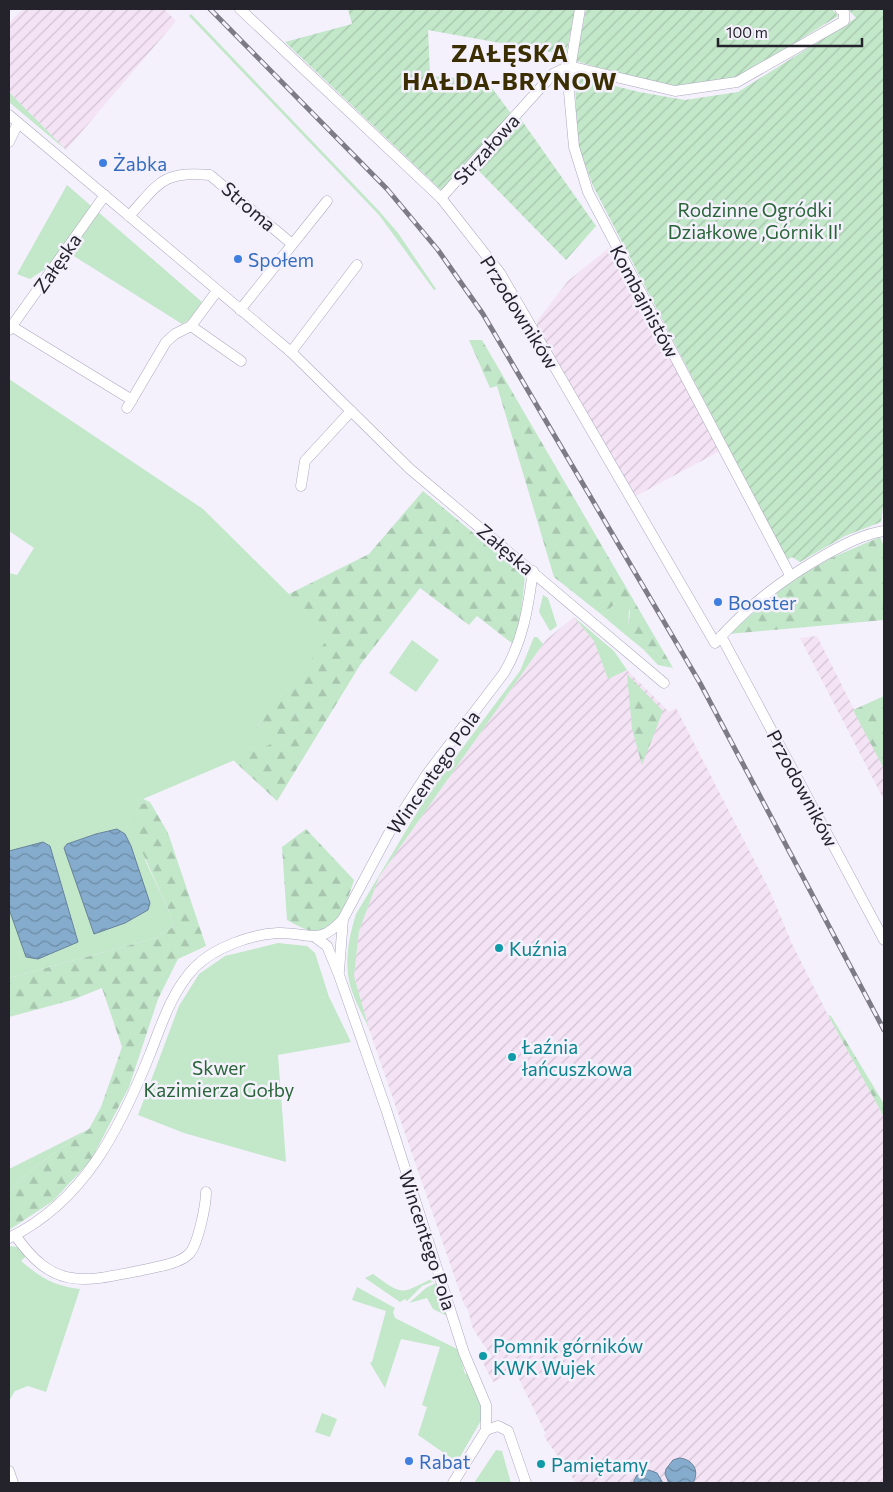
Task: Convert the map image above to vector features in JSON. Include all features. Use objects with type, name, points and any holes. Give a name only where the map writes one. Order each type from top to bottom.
[{"type":"street","name":"Przodowników","points":[[240,9],[440,198],[500,273],[718,639],[884,940]]},
{"type":"street","name":"Kombajnistów","points":[[580,9],[568,81],[574,147],[588,192],[790,575]]},
{"type":"street","points":[[569,66],[675,91],[737,82],[844,21],[844,12],[840,9]]},
{"type":"street","name":"Strzałowa","points":[[440,198],[553,74],[569,66]]},
{"type":"street","name":"Załęska","points":[[9,115],[291,352],[410,469],[664,683]]},
{"type":"street","points":[[9,142],[18,123]]},
{"type":"street","name":"Stroma","points":[[129,216],[161,181],[176,177],[210,175],[292,244]]},
{"type":"street","name":"Załęska","points":[[10,328],[105,195]]},
{"type":"street","name":"Stroma","points":[[240,310],[326,201]]},
{"type":"street","points":[[291,352],[357,265]]},
{"type":"street","points":[[10,328],[129,404],[166,342],[191,326],[217,291]]},
{"type":"street","points":[[191,326],[241,361]]},
{"type":"street","points":[[301,486],[305,461],[351,411]]},
{"type":"street","points":[[718,639],[756,601],[790,575],[856,539],[884,531]]},
{"type":"street","name":"Wincentego Pola","points":[[339,975],[339,950],[343,919],[388,833],[404,808],[504,673],[514,656],[526,620],[532,571]]},
{"type":"street","points":[[206,1192],[206,1201],[191,1252],[184,1259],[146,1270],[84,1281],[69,1279],[44,1267],[12,1237],[54,1207],[74,1188],[100,1157],[123,1118],[172,1000],[196,967],[205,958],[223,948],[268,934],[284,933],[315,937],[333,931],[343,919]]},
{"type":"street","name":"Wincentego Pola","points":[[315,937],[327,946],[339,975],[396,1141],[464,1353],[486,1405],[486,1430]]},
{"type":"street","points":[[453,1483],[486,1430],[498,1426],[508,1431],[526,1483]]},
{"type":"street","points":[[9,1471],[13,1483]]},
{"type":"shaded area","points":[[23,9],[164,9],[176,21],[66,150],[9,92],[9,23]]},
{"type":"shaded area","points":[[610,247],[720,451],[634,497],[537,328],[537,321],[568,281]]},
{"type":"shaded area","points":[[574,617],[594,641],[608,679],[627,670],[669,712],[676,708],[769,889],[793,946],[828,1015],[884,1117],[884,1483],[576,1483],[543,1435],[546,1434],[517,1375],[511,1374],[493,1382],[483,1363],[492,1357],[473,1329],[467,1307],[465,1307],[369,1029],[354,976],[359,931],[379,877],[546,640]]},
{"type":"shaded area","points":[[817,636],[884,769],[884,800],[800,638]]},
{"type":"green space","points":[[348,9],[575,9],[566,55],[428,30],[430,76],[486,80],[512,115],[442,191],[285,42],[352,24]]},
{"type":"green space","points":[[586,9],[832,9],[838,16],[736,79],[685,88],[641,80],[576,61]]},
{"type":"green space","name":"Rodzinne Ogródki Działkowe ,Górnik II'","points":[[848,9],[884,9],[884,500],[881,522],[845,536],[800,562],[792,557],[787,560],[593,186],[577,142],[575,76],[639,92],[685,100],[738,92],[856,18]]},
{"type":"green space","points":[[191,14],[380,212],[398,233],[436,289],[434,290],[379,215],[189,16]]},
{"type":"green space","points":[[9,92],[66,150],[9,102]]},
{"type":"green space","points":[[520,118],[596,226],[566,260],[476,168]]},
{"type":"green space","points":[[67,185],[202,302],[192,318],[182,324],[69,253],[30,279],[17,274]]},
{"type":"green space","points":[[469,340],[482,340],[673,668],[666,665],[655,651],[643,649],[628,637],[630,611],[626,603],[616,603],[602,615],[554,577],[497,386],[490,388]]},
{"type":"green space","points":[[9,379],[203,509],[289,594],[329,639],[258,724],[277,742],[143,799],[150,802],[141,804],[145,860],[168,909],[173,927],[156,938],[9,978],[9,573],[17,575],[34,548],[9,531]]},
{"type":"green space","points":[[423,491],[525,576],[521,614],[513,644],[477,616],[469,625],[420,588],[360,665],[277,801],[233,760],[276,742],[258,724],[328,639],[289,594],[369,554]]},
{"type":"green space","points":[[880,537],[883,544],[884,620],[728,634],[791,581],[831,558]]},
{"type":"green space","points":[[543,595],[548,598],[557,626],[550,631],[539,612]]},
{"type":"green space","points":[[616,603],[626,603],[629,607],[628,637],[602,615]]},
{"type":"green space","points":[[574,617],[614,651],[627,670],[608,679],[594,641]]},
{"type":"green space","points":[[534,637],[537,637],[543,644],[379,877],[359,931],[354,976],[369,1029],[354,996],[348,976],[348,949],[356,914],[428,794],[520,671]]},
{"type":"green space","points":[[412,640],[439,660],[416,692],[389,673]]},
{"type":"green space","points":[[643,649],[655,651],[666,665],[673,668],[658,665]]},
{"type":"green space","points":[[627,674],[663,711],[642,765],[632,729]]},
{"type":"green space","points":[[884,696],[884,769],[853,710]]},
{"type":"green space","points":[[150,802],[168,833],[206,946],[178,959],[158,999],[129,1087],[91,1160],[53,1201],[9,1230],[9,1191],[36,1166],[89,1129],[101,1107],[122,1047],[102,988],[72,1000],[9,1017],[9,978],[156,938],[173,927],[168,909],[136,838],[133,813],[141,804]]},
{"type":"green space","points":[[306,829],[354,880],[340,915],[327,928],[318,930],[308,930],[287,920],[282,847]]},
{"type":"green space","name":"Skwer Kazimierza Gołby","points":[[278,943],[307,946],[315,953],[329,997],[351,1042],[278,1055],[286,1162],[184,1133],[138,1115],[179,1006],[199,974],[225,956]]},
{"type":"green space","points":[[828,1015],[831,1016],[884,1104],[884,1117]]},
{"type":"green space","points":[[89,1129],[36,1166],[9,1191],[9,1169]]},
{"type":"green space","points":[[9,1246],[17,1247],[26,1256],[21,1261],[42,1277],[63,1286],[80,1289],[46,1392],[28,1386],[15,1391],[9,1401]]},
{"type":"green space","points":[[373,1274],[399,1290],[410,1289],[436,1277],[437,1280],[422,1286],[407,1301],[405,1299],[400,1302],[365,1278]]},
{"type":"green space","points":[[438,1282],[447,1316],[433,1309],[427,1298],[409,1303],[426,1288]]},
{"type":"green space","points":[[357,1287],[395,1308],[393,1312],[395,1318],[459,1350],[465,1374],[470,1373],[481,1401],[482,1419],[457,1462],[418,1435],[427,1407],[422,1405],[440,1347],[401,1339],[385,1388],[370,1363],[372,1362],[386,1311],[352,1300]]},
{"type":"green space","points":[[322,1413],[337,1419],[330,1437],[315,1432]]},
{"type":"green space","points":[[496,1450],[502,1451],[511,1483],[474,1483]]},
{"type":"water","points":[[117,829],[125,834],[131,846],[150,903],[148,910],[125,923],[94,934],[64,848],[67,844]]},
{"type":"water","points":[[43,842],[50,846],[78,942],[38,959],[26,957],[9,909],[9,851]]},
{"type":"water","points":[[679,1458],[688,1461],[694,1466],[696,1474],[693,1483],[669,1483],[665,1474],[666,1469],[673,1460]]},
{"type":"water","points":[[649,1470],[657,1473],[663,1483],[633,1483],[637,1475]]},
{"type":"railway","points":[[210,9],[387,189],[438,250],[483,314],[700,683],[884,1030]]},
{"type":"place","name":"Żabka","points":[[103,163]]},
{"type":"place","name":"Społem","points":[[238,259]]},
{"type":"place","name":"Booster","points":[[718,602]]},
{"type":"place","name":"Kuźnia","points":[[499,948]]},
{"type":"place","name":"Łaźnia łańcuszkowa","points":[[512,1057]]},
{"type":"place","name":"Pomnik górników KWK Wujek","points":[[483,1356]]},
{"type":"place","name":"Rabat","points":[[409,1461]]},
{"type":"place","name":"Pamiętamy","points":[[541,1464]]},
{"type":"district","name":"ZAŁĘSKA HAŁDA-BRYNOW","points":[[510,66]]}]
